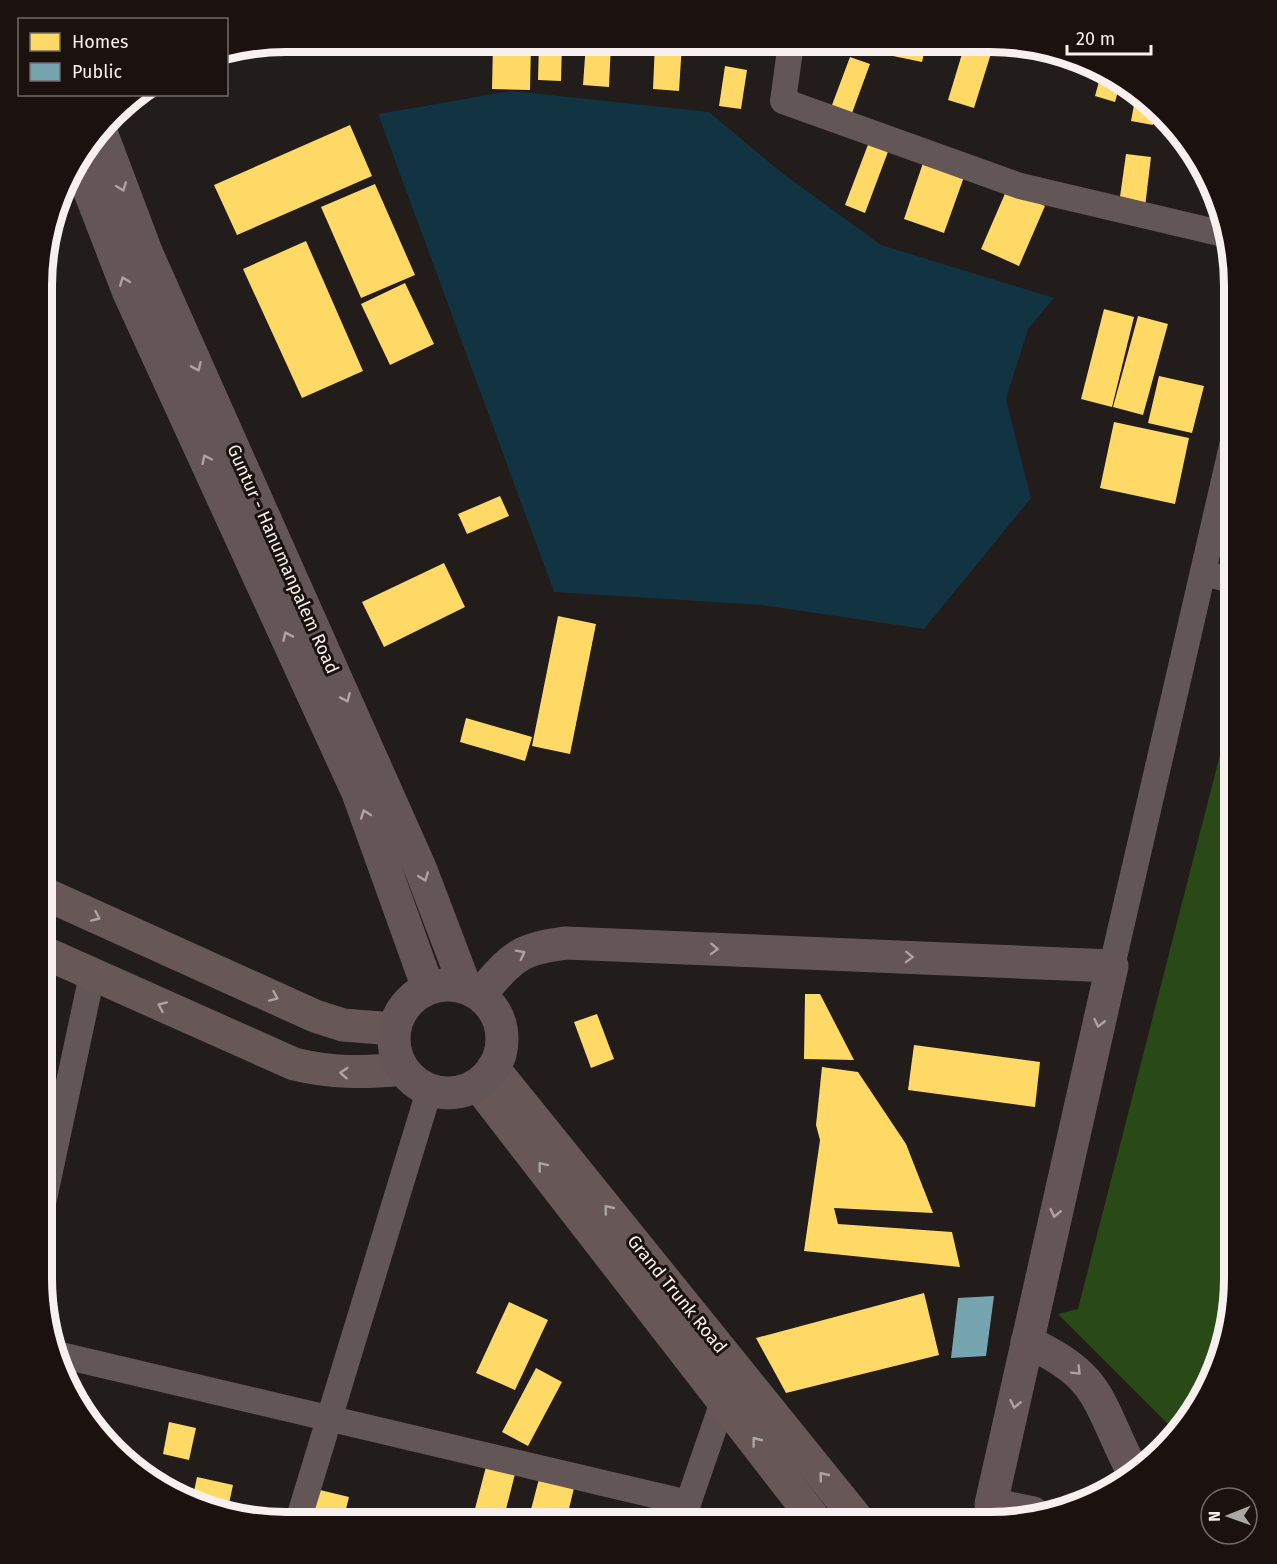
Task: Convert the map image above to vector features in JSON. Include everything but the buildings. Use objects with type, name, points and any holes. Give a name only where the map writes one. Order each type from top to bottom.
[{"type":"main road","name":"Guntur - Hanumanpalem Road","points":[[104,140],[147,254],[422,870],[472,990]]},
{"type":"main road","name":"Guntur - Hanumanpalem Road","points":[[83,173],[129,293],[358,793],[428,988]]},
{"type":"main road","points":[[52,897],[315,1016],[343,1024],[394,1029]]},
{"type":"main road","points":[[472,990],[514,956],[536,946],[566,943],[1112,966],[990,1512]]},
{"type":"main road","points":[[52,956],[294,1064],[325,1071],[355,1073],[402,1069]]},
{"type":"main road","points":[[445,984],[472,990],[492,1007],[500,1022],[502,1040],[499,1057],[486,1077],[462,1092],[445,1094],[429,1090],[414,1082],[402,1069],[393,1044],[394,1029],[400,1011],[412,997],[428,988],[445,984]]},
{"type":"main road","name":"Grand Trunk Road","points":[[486,1077],[643,1294],[809,1512]]},
{"type":"main road","name":"Grand Trunk Road","points":[[486,1077],[851,1512]]},
{"type":"main road","points":[[1027,1342],[1070,1364],[1090,1384],[1102,1404],[1130,1465]]},
{"type":"street","points":[[790,52],[783,101],[1020,186],[1218,233]]},
{"type":"street","points":[[1112,966],[1224,481]]},
{"type":"street","points":[[1203,573],[1224,578]]},
{"type":"street","points":[[52,1128],[92,975]]},
{"type":"street","points":[[301,1512],[429,1090]]},
{"type":"street","points":[[66,1356],[330,1419],[685,1512],[724,1399]]},
{"type":"green space","points":[[1224,739],[1224,1292],[1217,1338],[1207,1367],[1193,1394],[1171,1426],[1058,1314],[1078,1309]]},
{"type":"water","points":[[512,91],[709,112],[782,173],[881,245],[1054,298],[1028,329],[1006,399],[1031,498],[924,629],[762,605],[554,592],[378,114]]}]
